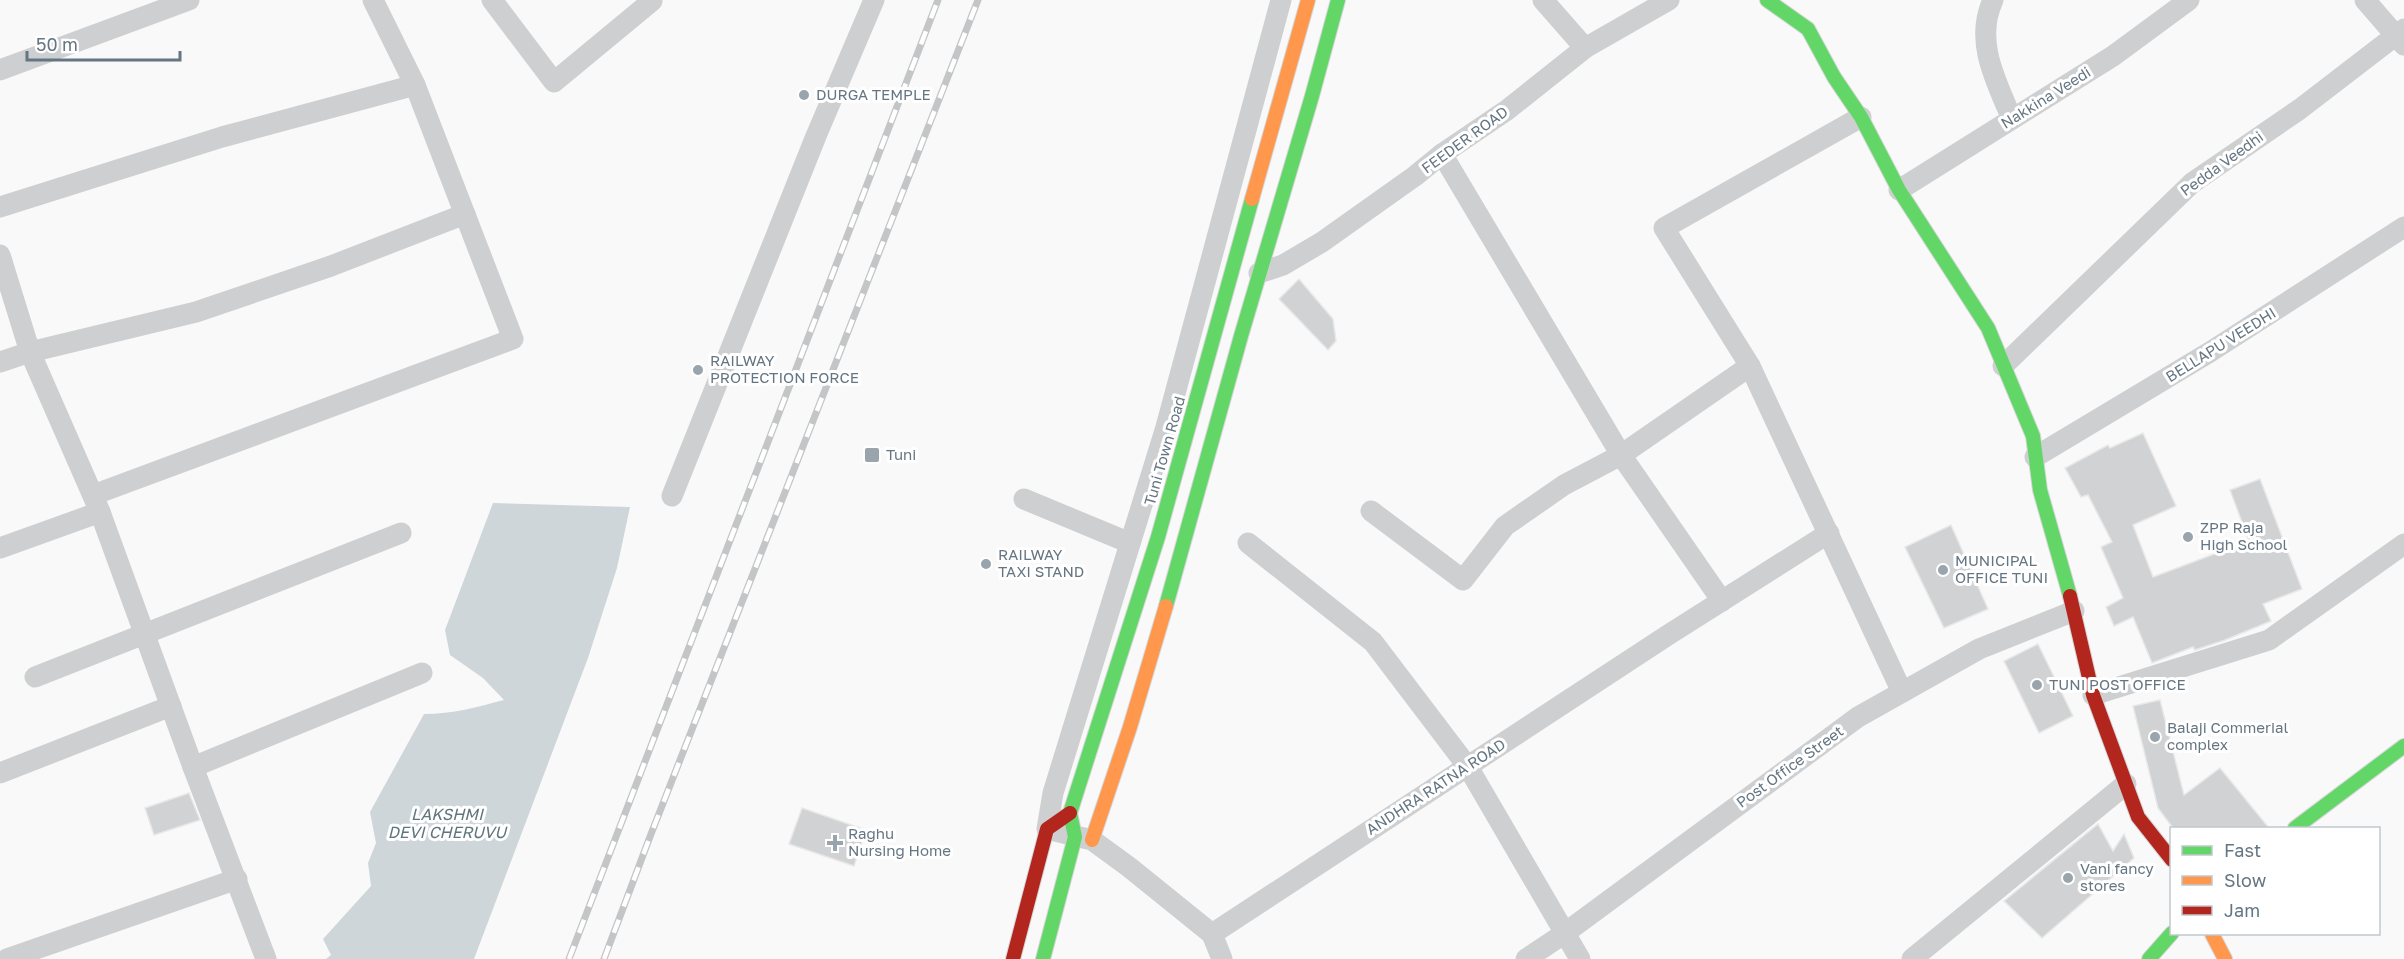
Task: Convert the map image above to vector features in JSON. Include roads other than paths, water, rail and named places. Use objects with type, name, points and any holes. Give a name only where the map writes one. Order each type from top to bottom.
[{"type":"main road","name":"Tuni Town Road","points":[[1070,813],[1158,537],[1308,0]]},
{"type":"main road","points":[[1043,959],[1084,839],[1121,760],[1258,273],[1338,0]]},
{"type":"main road","points":[[1767,0],[1808,29],[1834,77],[1861,117],[1899,190],[1988,328],[2032,436],[2040,490],[2074,611],[2093,695],[2138,817],[2170,857]]},
{"type":"main road","points":[[2296,827],[2404,746]]},
{"type":"main road","points":[[1013,959],[1047,829],[1070,813],[1084,839]]},
{"type":"main road","points":[[2149,959],[2170,935]]},
{"type":"main road","points":[[2213,935],[2225,959]]},
{"type":"street","points":[[0,70],[189,0]]},
{"type":"street","points":[[0,548],[97,503],[513,339],[415,85],[373,0]]},
{"type":"street","points":[[492,0],[554,82],[652,1]]},
{"type":"street","points":[[672,496],[811,146],[874,0]]},
{"type":"street","points":[[1222,959],[1212,934],[1130,867],[1084,839],[1047,829],[1053,793],[1169,416],[1281,0]]},
{"type":"street","points":[[1544,0],[1585,48]]},
{"type":"street","name":"FEEDER ROAD","points":[[1258,273],[1283,265],[1322,242],[1442,154],[1507,110],[1585,48],[1669,0]]},
{"type":"street","points":[[1796,0],[1808,29]]},
{"type":"street","points":[[1993,0],[1987,13],[1984,42],[1994,77],[2012,119]]},
{"type":"street","name":"Nakkina Veedi","points":[[1899,190],[2113,56],[2189,0]]},
{"type":"street","points":[[2365,0],[2401,36]]},
{"type":"street","name":"Pedda Veedhi","points":[[2003,366],[2192,183],[2401,36]]},
{"type":"street","points":[[0,207],[222,137],[415,85]]},
{"type":"street","points":[[1861,117],[1664,228],[1750,366],[1902,692]]},
{"type":"street","points":[[1442,154],[1621,455],[1722,601]]},
{"type":"street","points":[[0,362],[30,352],[196,312],[331,266],[465,214]]},
{"type":"street","name":"BELLAPU VEEDHI","points":[[2035,457],[2210,352],[2404,227]]},
{"type":"street","points":[[0,255],[30,352],[97,503],[266,959]]},
{"type":"street","points":[[1371,511],[1463,580],[1504,526],[1564,485],[1621,455],[1750,366]]},
{"type":"street","points":[[1024,499],[1130,543]]},
{"type":"street","points":[[35,677],[401,533]]},
{"type":"street","name":"ANDHRA RATNA ROAD","points":[[1212,934],[1829,533]]},
{"type":"street","points":[[1248,543],[1373,642],[1468,767],[1580,959]]},
{"type":"street","points":[[2093,695],[2269,640],[2404,544]]},
{"type":"street","name":"Post Office Street","points":[[1526,959],[1858,717],[1979,649],[2074,611]]},
{"type":"street","points":[[193,767],[423,673]]},
{"type":"street","points":[[0,773],[171,706]]},
{"type":"street","points":[[1912,959],[2126,784]]},
{"type":"street","points":[[7,959],[237,879]]},
{"type":"water","name":"LAKSHMI DEVI CHERUVU","points":[[493,503],[630,507],[617,568],[588,658],[474,959],[326,959],[331,955],[323,939],[371,886],[368,863],[376,843],[370,812],[424,714],[474,708],[504,700],[483,678],[450,655],[445,630]]},
{"type":"railway","points":[[569,959],[938,0]]},
{"type":"railway","points":[[604,959],[978,0]]},
{"type":"place","name":"DURGA TEMPLE","points":[[804,95]]},
{"type":"place","name":"RAILWAY PROTECTION FORCE","points":[[698,370]]},
{"type":"place","name":"Tuni","points":[[872,455]]},
{"type":"place","name":"ZPP Raja High School","points":[[2188,537]]},
{"type":"place","name":"RAILWAY TAXI STAND","points":[[986,564]]},
{"type":"place","name":"MUNICIPAL OFFICE TUNI","points":[[1943,570]]},
{"type":"place","name":"TUNI POST OFFICE","points":[[2037,685]]},
{"type":"place","name":"Balaji Commerial complex","points":[[2155,737]]},
{"type":"place","name":"Raghu Nursing Home","points":[[835,843]]},
{"type":"place","name":"Vani fancy stores","points":[[2068,878]]}]
